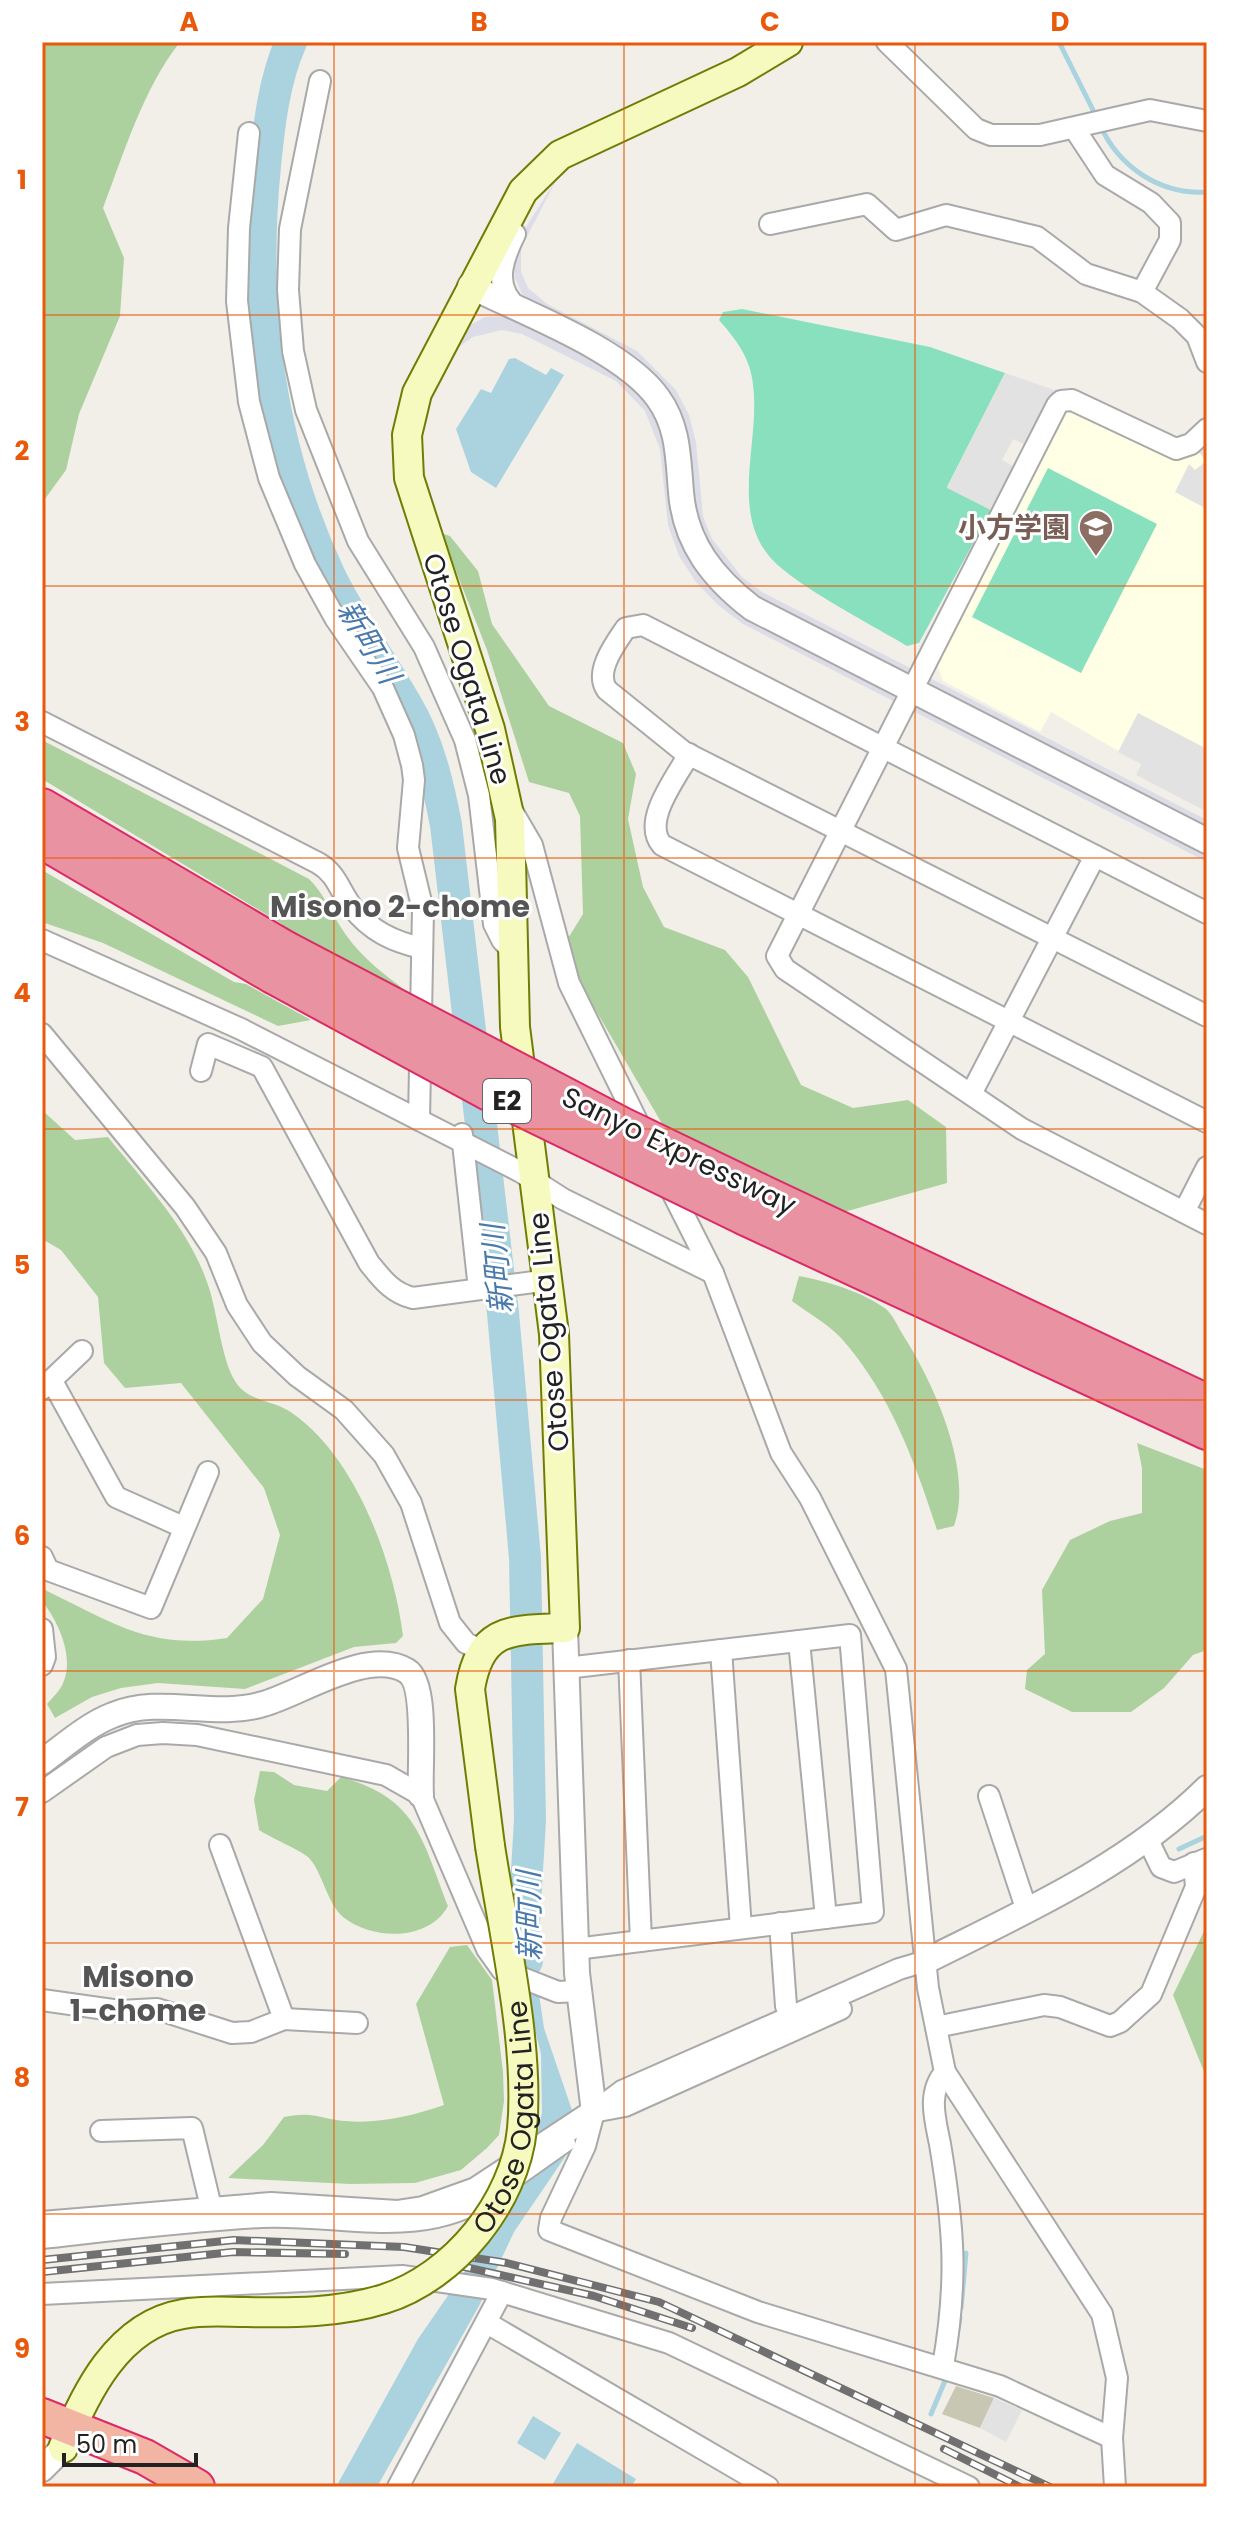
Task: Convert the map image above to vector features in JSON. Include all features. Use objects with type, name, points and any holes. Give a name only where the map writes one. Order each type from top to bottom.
[{"type":"highway","name":"Sanyo Expressway","points":[[42,807],[279,962],[598,1146],[926,1289]]},
{"type":"highway","name":"Sanyo Expressway","points":[[42,840],[279,962],[875,1245],[926,1289]]},
{"type":"highway","name":"E2","points":[[926,1289],[1207,1403]]},
{"type":"highway","name":"E2","points":[[926,1289],[1207,1431]]},
{"type":"highway","points":[[52,2440],[149,2487]]},
{"type":"highway","points":[[52,2440],[145,2457],[197,2487]]},
{"type":"main road","name":"Otose Ogata Line","points":[[52,2440],[115,2354],[141,2330],[183,2313],[298,2313],[349,2308],[387,2298],[429,2276],[461,2250],[486,2220],[505,2189],[517,2158],[524,2083],[470,1689],[473,1669],[488,1641],[506,1631],[559,1628],[556,1359],[528,1177],[515,1026],[513,865],[507,802],[490,729],[415,500],[407,457],[410,413],[470,286],[523,191],[540,171],[583,143],[738,72],[788,42]]},
{"type":"street","points":[[887,42],[976,129],[991,135],[1016,137],[1150,110],[1207,121]]},
{"type":"street","points":[[320,81],[290,229],[290,320],[306,410],[364,552],[424,647],[455,715],[479,795],[494,924],[502,941],[514,954]]},
{"type":"street","points":[[1077,127],[1105,175],[1150,202],[1170,223],[1170,240],[1142,292]]},
{"type":"street","points":[[249,133],[239,228],[237,301],[249,402],[269,478],[305,564],[335,618],[383,688],[404,735],[414,780],[408,848],[423,910],[419,1120]]},
{"type":"street","points":[[526,314],[506,294],[501,280],[506,252],[554,164],[583,143]]},
{"type":"street","points":[[770,224],[862,204],[872,205],[886,224],[896,230],[946,215],[1037,237],[1086,274],[1142,292],[1190,327],[1207,362]]},
{"type":"street","points":[[470,286],[627,366],[660,400],[678,445],[685,521],[695,547],[730,591],[752,608],[1207,841]]},
{"type":"street","points":[[1207,429],[1191,444],[1176,449],[1072,400],[1061,401],[778,950],[780,965],[1022,1129],[1207,1224]]},
{"type":"street","points":[[1207,913],[648,627],[631,626],[623,633],[603,669],[603,685],[689,754],[1207,1016]]},
{"type":"street","points":[[42,722],[318,863],[332,872],[352,907],[371,928],[391,939],[422,948]]},
{"type":"street","points":[[689,754],[655,819],[658,841],[1207,1122]]},
{"type":"street","points":[[507,802],[532,845],[569,983],[713,1273],[781,1453],[810,1498],[896,1669],[926,1961],[945,2072],[1102,2314],[1117,2378],[1112,2438],[1115,2487]]},
{"type":"street","points":[[971,1094],[1095,856]]},
{"type":"street","points":[[42,940],[241,1029],[419,1120],[465,1140],[563,1199],[713,1273]]},
{"type":"street","points":[[42,1034],[185,1207],[216,1253],[237,1305],[262,1343],[297,1376],[344,1410],[384,1455],[411,1503],[450,1623],[466,1643],[483,1651]]},
{"type":"street","points":[[201,1071],[208,1044],[262,1067],[369,1263],[388,1286],[413,1298],[542,1281]]},
{"type":"street","points":[[465,1140],[482,1289]]},
{"type":"street","points":[[1184,1212],[1207,1167]]},
{"type":"street","points":[[82,1351],[47,1385],[116,1497],[183,1527]]},
{"type":"street","points":[[42,1557],[48,1570],[151,1608],[208,1472]]},
{"type":"street","points":[[559,1628],[566,1668],[576,1949],[573,1992],[585,2146],[551,2218],[549,2230],[758,2312],[943,2366],[1000,2386],[1112,2438]]},
{"type":"street","points":[[42,1629],[45,1657],[42,1665]]},
{"type":"street","points":[[566,1668],[850,1635],[873,1912],[576,1949]]},
{"type":"street","points":[[799,1641],[826,1918]]},
{"type":"street","points":[[721,1650],[741,1928]]},
{"type":"street","points":[[629,1660],[641,1941]]},
{"type":"street","points":[[42,1762],[112,1715],[164,1706],[243,1709],[353,1669],[393,1667],[407,1671],[416,1681],[420,1697],[421,1795],[487,1949],[502,1970],[573,1992]]},
{"type":"street","points":[[42,1792],[106,1747],[137,1735],[163,1733],[210,1738],[386,1775],[421,1795]]},
{"type":"street","points":[[42,2241],[271,2220],[414,2225],[459,2215],[483,2203],[622,2091],[899,1969],[926,1961],[1027,1911],[1147,1838],[1207,1788]]},
{"type":"street","points":[[989,1796],[1027,1911]]},
{"type":"street","points":[[1147,1838],[1161,1867],[1174,1872],[1201,1861]]},
{"type":"street","points":[[220,1845],[284,2019]]},
{"type":"street","points":[[936,2027],[1044,2005],[1060,2007],[1110,2026],[1120,2022],[1151,1994],[1196,1887],[1201,1861]]},
{"type":"street","points":[[780,1923],[786,2006],[790,2016]]},
{"type":"street","points":[[42,2224],[211,2207],[271,2205],[397,2213],[449,2201],[476,2190],[581,2124],[904,1980],[926,1961]]},
{"type":"street","points":[[42,2000],[120,2011],[157,2009],[232,2033],[251,2032],[284,2019],[357,2023]]},
{"type":"street","points":[[943,2366],[953,2308],[954,2227],[933,2105],[937,2081],[945,2072]]},
{"type":"street","points":[[101,2131],[192,2128],[211,2207]]},
{"type":"street","points":[[42,2294],[352,2277],[438,2279],[497,2291],[669,2343],[961,2485]]},
{"type":"street","points":[[398,2487],[487,2323],[497,2291]]},
{"type":"street","points":[[487,2323],[768,2487]]},
{"type":"shaded area","points":[[559,175],[521,248],[521,272],[528,288],[547,304],[637,351],[676,390],[689,415],[696,442],[703,516],[712,539],[742,577],[762,592],[912,669],[908,672],[904,674],[758,600],[718,565],[694,518],[680,419],[522,294],[515,278],[513,260],[521,235]]},
{"type":"shaded area","points":[[503,316],[621,374],[652,406],[669,447],[676,523],[687,551],[703,577],[724,598],[748,616],[893,690],[895,702],[743,624],[718,605],[696,582],[679,556],[668,525],[660,449],[645,411],[616,381],[522,334],[502,330],[473,337],[456,349],[437,378],[420,436],[422,476],[433,514],[431,519],[416,456],[425,396],[461,330],[485,317]]},
{"type":"shaded area","points":[[1005,373],[1054,390],[1026,445],[1013,439],[1002,460],[1015,467],[993,511],[947,488]]},
{"type":"shaded area","name":"小方学園","points":[[1072,406],[1183,457],[1207,437],[1207,812],[1136,775],[1141,764],[1051,712],[1040,732],[943,681],[935,660],[1059,411]]},
{"type":"shaded area","points":[[1207,437],[1207,509],[1175,492],[1189,464],[1195,470],[1206,461],[1195,447]]},
{"type":"shaded area","points":[[928,677],[1207,820],[1207,831],[929,686]]},
{"type":"shaded area","points":[[918,704],[1207,851],[1207,862],[911,710]]},
{"type":"shaded area","points":[[1138,713],[1207,749],[1207,812],[1136,775],[1141,764],[1118,752]]},
{"type":"shaded area","points":[[956,2386],[994,2398],[980,2428],[942,2414]]},
{"type":"shaded area","points":[[994,2398],[1022,2410],[1006,2442],[980,2428]]},
{"type":"green space","points":[[42,42],[180,42],[145,101],[103,208],[124,258],[120,316],[79,414],[66,470],[42,503]]},
{"type":"green space","name":"小方学園","points":[[742,309],[930,347],[1005,373],[947,487],[991,510],[919,643],[907,646],[814,592],[769,556],[757,535],[750,513],[749,489],[754,389],[743,353],[719,320],[723,312]]},
{"type":"green space","points":[[1048,468],[1157,524],[1081,673],[972,617]]},
{"type":"green space","points":[[441,533],[450,536],[478,571],[492,624],[549,706],[623,743],[636,774],[628,819],[643,887],[664,927],[725,950],[748,977],[801,1085],[853,1108],[908,1100],[946,1127],[947,1183],[837,1214],[671,1139],[581,985],[567,940],[583,914],[580,816],[569,793],[529,782],[487,650]]},
{"type":"green space","points":[[42,740],[309,879],[353,944],[375,967],[401,987],[400,994],[290,935],[282,924],[42,779]]},
{"type":"green space","points":[[42,870],[234,982],[246,984],[311,1020],[278,1026],[103,943],[42,922]]},
{"type":"green space","points":[[42,1110],[75,1140],[108,1137],[189,1242],[210,1293],[226,1360],[235,1381],[247,1393],[292,1413],[315,1432],[353,1483],[368,1513],[391,1576],[403,1636],[396,1643],[354,1647],[245,1689],[158,1683],[121,1688],[92,1697],[55,1718],[47,1704],[62,1686],[66,1673],[66,1651],[59,1629],[42,1601],[43,1589],[111,1622],[152,1636],[199,1641],[227,1638],[263,1599],[280,1535],[264,1488],[181,1383],[125,1388],[104,1363],[98,1297],[61,1250],[42,1239]]},
{"type":"green space","points":[[799,1276],[856,1292],[886,1309],[893,1318],[938,1401],[955,1453],[959,1504],[954,1526],[937,1530],[899,1429],[858,1359],[836,1333],[792,1301]]},
{"type":"green space","points":[[1137,1443],[1207,1470],[1207,1650],[1193,1655],[1164,1688],[1131,1712],[1072,1712],[1025,1689],[1027,1670],[1045,1654],[1042,1590],[1070,1540],[1110,1521],[1142,1513],[1142,1468]]},
{"type":"green space","points":[[260,1771],[274,1772],[294,1785],[327,1791],[341,1777],[366,1786],[401,1809],[423,1841],[448,1906],[439,1918],[428,1926],[400,1934],[369,1930],[343,1917],[332,1903],[308,1857],[259,1830],[254,1800]]},
{"type":"green space","points":[[1207,1925],[1207,2079],[1173,1995]]},
{"type":"green space","points":[[467,1945],[492,1980],[503,2072],[504,2101],[499,2135],[487,2148],[461,2170],[415,2183],[350,2184],[228,2178],[263,2145],[284,2117],[309,2115],[345,2121],[370,2121],[408,2116],[444,2105],[416,2004],[450,1947]]},
{"type":"water","points":[[515,358],[546,375],[551,368],[564,375],[496,488],[471,472],[456,429],[481,389],[491,393],[509,359]]},
{"type":"water","points":[[525,1917],[527,1951],[536,1974],[544,2028],[574,2116],[565,2157],[514,2232],[479,2306],[377,2487],[336,2487],[418,2339],[525,2184],[542,2113],[541,2054],[527,1998],[520,1940]]},
{"type":"water","points":[[533,2416],[561,2433],[545,2460],[517,2443]]},
{"type":"water","points":[[577,2443],[636,2479],[631,2487],[551,2487]]},
{"type":"waterway","name":"新町川","points":[[291,42],[273,103],[261,218],[263,322],[269,374],[292,476],[308,525],[338,591],[420,733],[436,778],[446,825],[503,1313],[525,1558],[530,1820],[523,1938],[527,1961]]},
{"type":"waterway","points":[[1059,42],[1096,116]]},
{"type":"waterway","points":[[1100,125],[1118,154],[1143,175],[1173,189],[1207,192]]},
{"type":"waterway","points":[[1179,1849],[1207,1836]]},
{"type":"waterway","points":[[961,2308],[966,2253]]},
{"type":"waterway","points":[[952,2363],[960,2318]]},
{"type":"waterway","points":[[931,2414],[947,2376]]},
{"type":"railway","points":[[42,2260],[234,2240],[404,2247],[507,2263],[659,2302],[1050,2487]]},
{"type":"railway","points":[[42,2272],[233,2252],[345,2254]]},
{"type":"railway","points":[[456,2265],[594,2296],[692,2328]]},
{"type":"railway","points":[[944,2449],[1020,2487]]},
{"type":"place","name":"小方学園","points":[[1096,558]]},
{"type":"district","name":"Misono 2-chome","points":[[400,906]]},
{"type":"district","name":"Misono 1-chome","points":[[138,1993]]}]
